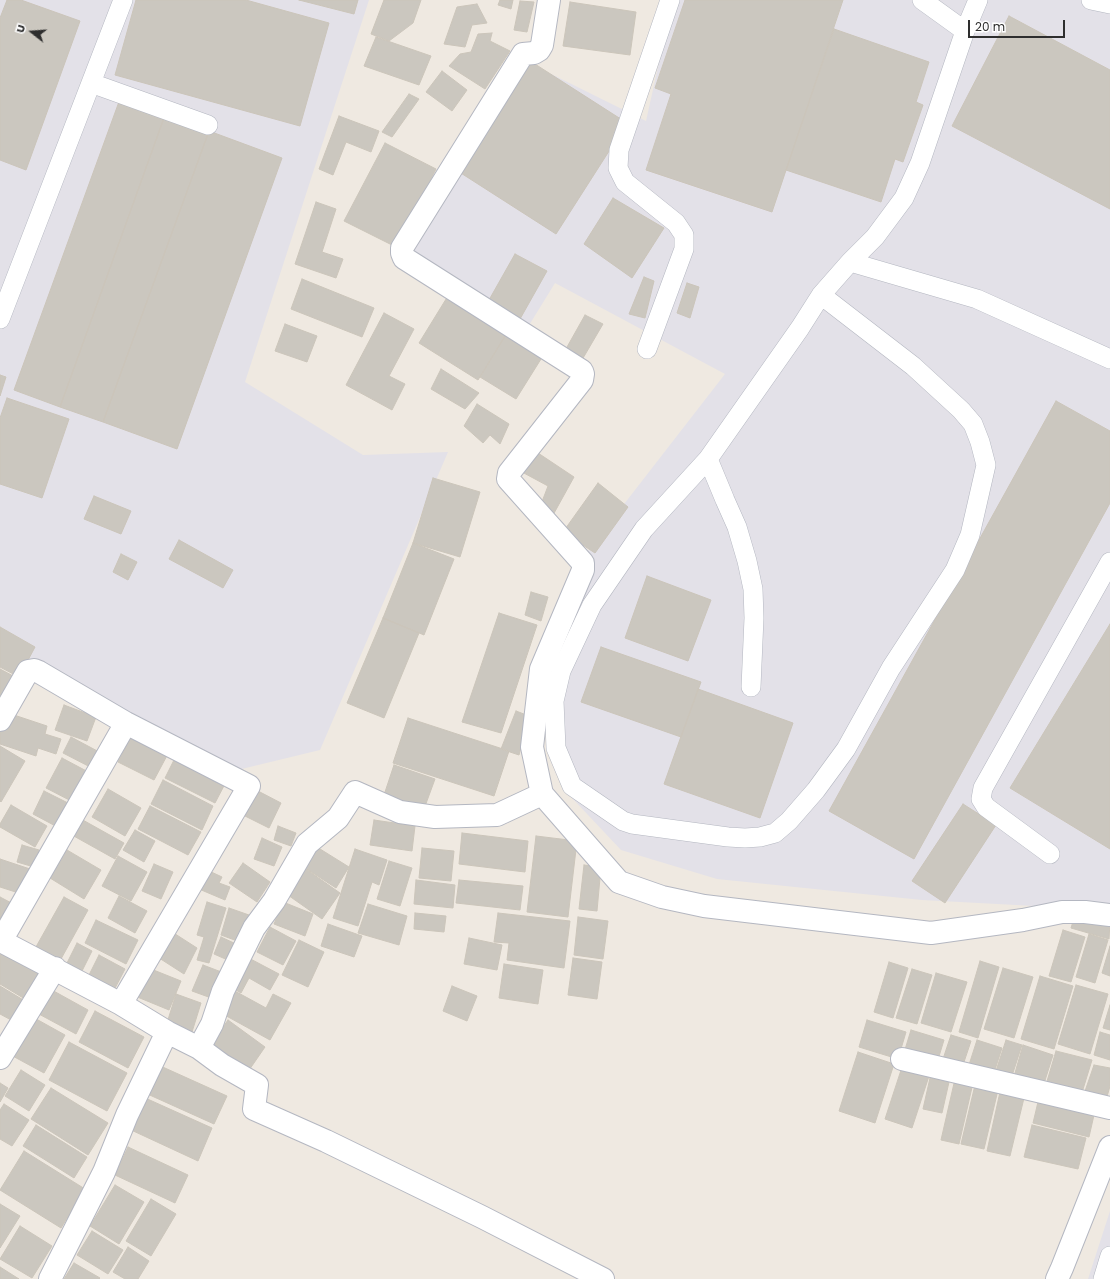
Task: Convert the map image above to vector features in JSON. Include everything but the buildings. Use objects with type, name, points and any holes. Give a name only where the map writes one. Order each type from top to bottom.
[{"type":"street","points":[[549,0],[542,45],[539,50],[534,53],[523,54],[402,248],[404,258],[582,371],[583,374],[582,380],[509,473],[508,479],[583,563],[582,570],[541,669],[532,747],[542,794],[618,882],[662,897],[704,906],[931,934],[1023,920],[1062,912],[1085,912],[1110,915]]},
{"type":"street","points":[[0,720],[28,671],[34,670],[126,723],[249,786],[121,1004]]},
{"type":"street","points":[[126,723],[0,941],[121,1004],[167,1032],[198,1048],[222,1065],[257,1085],[254,1109],[482,1217],[603,1279]]},
{"type":"street","points":[[198,1048],[212,1024],[223,991],[254,928],[274,901],[307,844],[338,818],[355,792],[400,812],[435,817],[497,815],[542,794]]},
{"type":"street","points":[[0,1058],[54,968]]},
{"type":"street","points":[[50,1279],[104,1172],[127,1115],[167,1032]]},
{"type":"street","points":[[902,1058],[1110,1108]]},
{"type":"street","points":[[1057,1279],[1110,1147]]},
{"type":"lane","points":[[0,319],[123,0]]},
{"type":"lane","points":[[647,349],[684,249],[684,235],[676,223],[625,182],[618,168],[619,150],[670,0]]},
{"type":"lane","points":[[922,0],[965,31]]},
{"type":"lane","points":[[821,294],[913,366],[961,410],[973,424],[980,442],[986,465],[970,535],[955,570],[891,668],[846,749],[816,790],[789,821],[775,833],[760,837],[728,837],[639,826],[624,821],[572,786],[556,748],[554,701],[561,672],[592,605],[644,529],[708,459],[800,328],[821,294],[875,237],[904,198],[920,163],[965,31],[978,0]]},
{"type":"lane","points":[[1091,0],[1110,4]]},
{"type":"lane","points":[[91,83],[208,125]]},
{"type":"lane","points":[[850,262],[977,299],[1110,359]]},
{"type":"lane","points":[[708,459],[737,527],[753,589],[754,618],[751,687]]},
{"type":"lane","points":[[1050,854],[986,807],[981,799],[983,788],[1110,562]]},
{"type":"lane","points":[[1103,1279],[1110,1256]]},
{"type":"shaded area","points":[[0,0],[369,0],[245,382],[363,455],[448,452],[320,750],[225,773],[0,660]]},
{"type":"shaded area","points":[[673,0],[1110,0],[1110,910],[922,900],[717,879],[621,850],[572,798],[552,703],[583,557],[725,374],[555,283],[528,327],[399,253],[521,59],[646,121]]},
{"type":"shaded area","points":[[1110,1211],[1110,1279],[1088,1279]]}]
